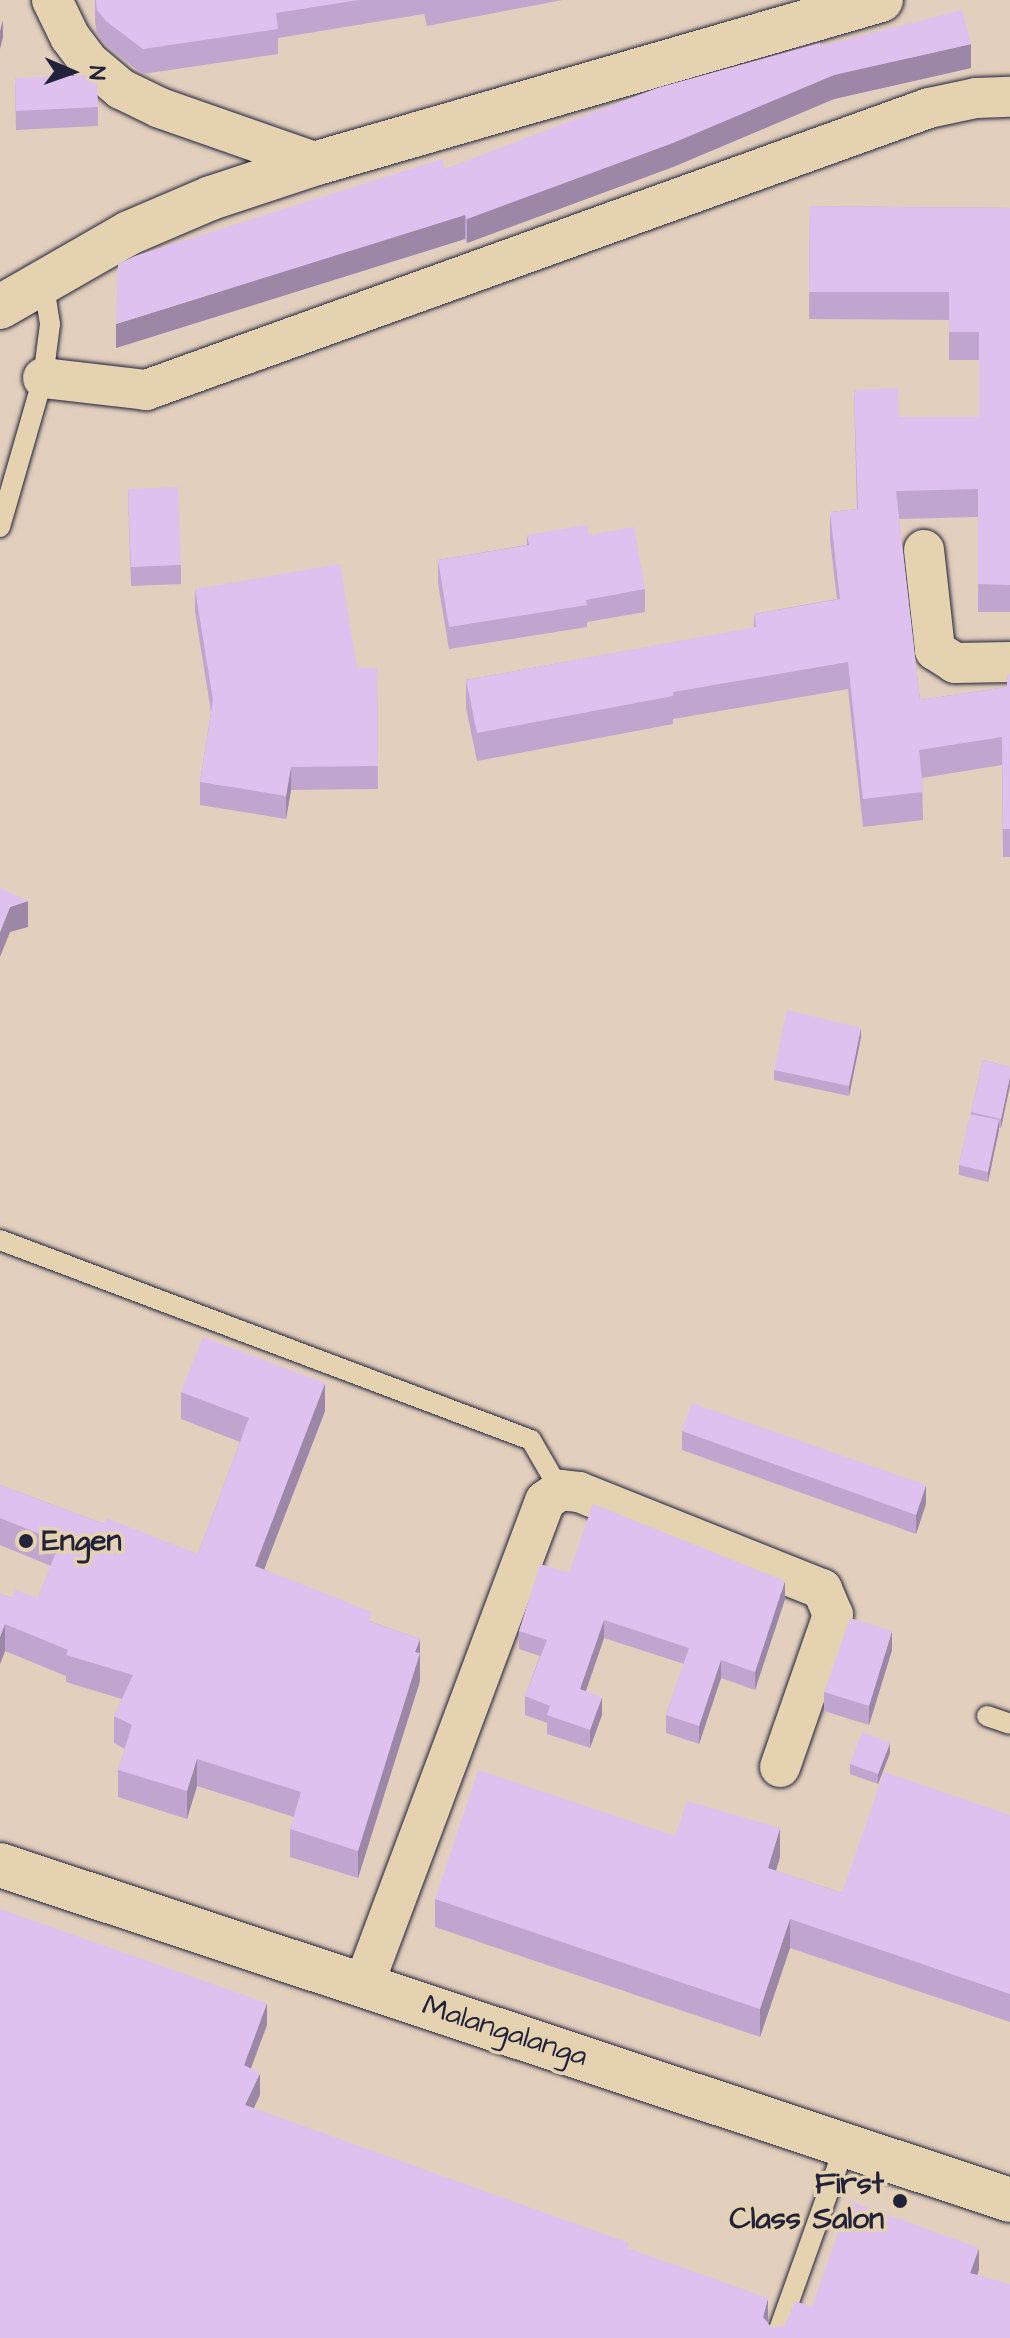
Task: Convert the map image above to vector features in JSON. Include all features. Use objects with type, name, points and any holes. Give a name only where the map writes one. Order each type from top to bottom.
[{"type":"street","points":[[0,307],[129,233],[198,204],[317,163],[881,0]]},
{"type":"street","points":[[60,1],[70,37],[89,62],[121,89],[160,108],[317,163]]},
{"type":"street","points":[[43,378],[146,390],[929,108],[976,98],[1010,97]]},
{"type":"street","points":[[924,550],[935,650],[955,663],[1010,662]]},
{"type":"street","points":[[364,1984],[545,1501],[560,1490],[579,1492],[822,1589],[833,1615],[780,1767]]},
{"type":"street","name":"Malangalanga","points":[[0,1865],[1010,2200]]},
{"type":"lane","points":[[0,527],[43,378],[50,324],[43,280]]},
{"type":"lane","points":[[0,1240],[531,1440],[560,1490]]},
{"type":"lane","points":[[987,1716],[1010,1724]]},
{"type":"lane","points":[[776,2338],[845,2145]]},
{"type":"building","points":[[96,0],[358,0],[276,13],[278,29],[143,49],[106,21],[97,10]]},
{"type":"building","points":[[962,10],[971,44],[834,75],[673,143],[467,219],[465,215],[116,324],[118,264],[135,256],[442,159],[445,169],[657,88],[820,43],[821,46]]},
{"type":"building","points":[[91,75],[97,80],[98,107],[16,111],[15,78]]},
{"type":"building","points":[[810,206],[1010,208],[1010,585],[978,584],[978,489],[896,491],[920,700],[1007,687],[1007,674],[1010,674],[1010,829],[1003,829],[1002,737],[919,750],[923,792],[863,799],[848,662],[673,692],[673,696],[477,733],[466,680],[756,627],[754,614],[840,599],[830,512],[858,509],[854,390],[898,388],[899,417],[979,417],[979,332],[949,332],[949,292],[809,292]]},
{"type":"building","points":[[178,487],[181,565],[131,567],[128,489]]},
{"type":"building","points":[[587,525],[589,535],[634,527],[645,589],[586,600],[587,605],[449,627],[438,560],[529,545],[527,535]]},
{"type":"building","points":[[340,564],[357,668],[377,668],[378,766],[291,767],[286,796],[200,782],[213,700],[195,589]]},
{"type":"building","points":[[0,888],[28,901],[10,907],[0,932]]},
{"type":"building","points":[[787,1010],[861,1028],[849,1086],[774,1070]]},
{"type":"building","points":[[983,1060],[1010,1067],[1001,1119],[971,1112]]},
{"type":"building","points":[[970,1114],[999,1120],[988,1172],[959,1165]]},
{"type":"building","points":[[203,1337],[325,1383],[255,1566],[372,1612],[369,1621],[420,1639],[415,1652],[420,1653],[358,1851],[290,1829],[301,1792],[197,1759],[187,1791],[118,1770],[132,1725],[114,1716],[133,1675],[66,1655],[68,1650],[5,1624],[0,1637],[0,1594],[12,1598],[15,1590],[38,1598],[60,1542],[0,1518],[0,1485],[104,1524],[106,1518],[198,1554],[249,1418],[181,1392]]},
{"type":"building","points":[[692,1403],[926,1485],[916,1515],[682,1431]]},
{"type":"building","points":[[593,1504],[785,1581],[755,1672],[721,1660],[699,1726],[666,1715],[689,1648],[604,1620],[580,1689],[602,1697],[590,1730],[547,1715],[550,1706],[525,1696],[547,1640],[519,1631],[540,1564],[569,1573]]},
{"type":"building","points":[[850,1618],[892,1631],[869,1706],[824,1692]]},
{"type":"building","points":[[862,1732],[890,1743],[878,1774],[850,1764]]},
{"type":"building","points":[[478,1770],[675,1836],[687,1801],[780,1828],[768,1868],[842,1893],[884,1772],[1010,1815],[1010,1994],[790,1919],[760,2009],[435,1899]]},
{"type":"building","points":[[0,1909],[267,2003],[244,2065],[260,2073],[245,2105],[629,2243],[627,2248],[768,2298],[763,2317],[772,2328],[785,2325],[795,2301],[812,2307],[849,2201],[979,2248],[970,2273],[1010,2284],[1010,2338],[0,2338]]},
{"type":"place","name":"Engen","points":[[26,1541]]},
{"type":"place","name":"First Class Salon","points":[[900,2201]]}]
